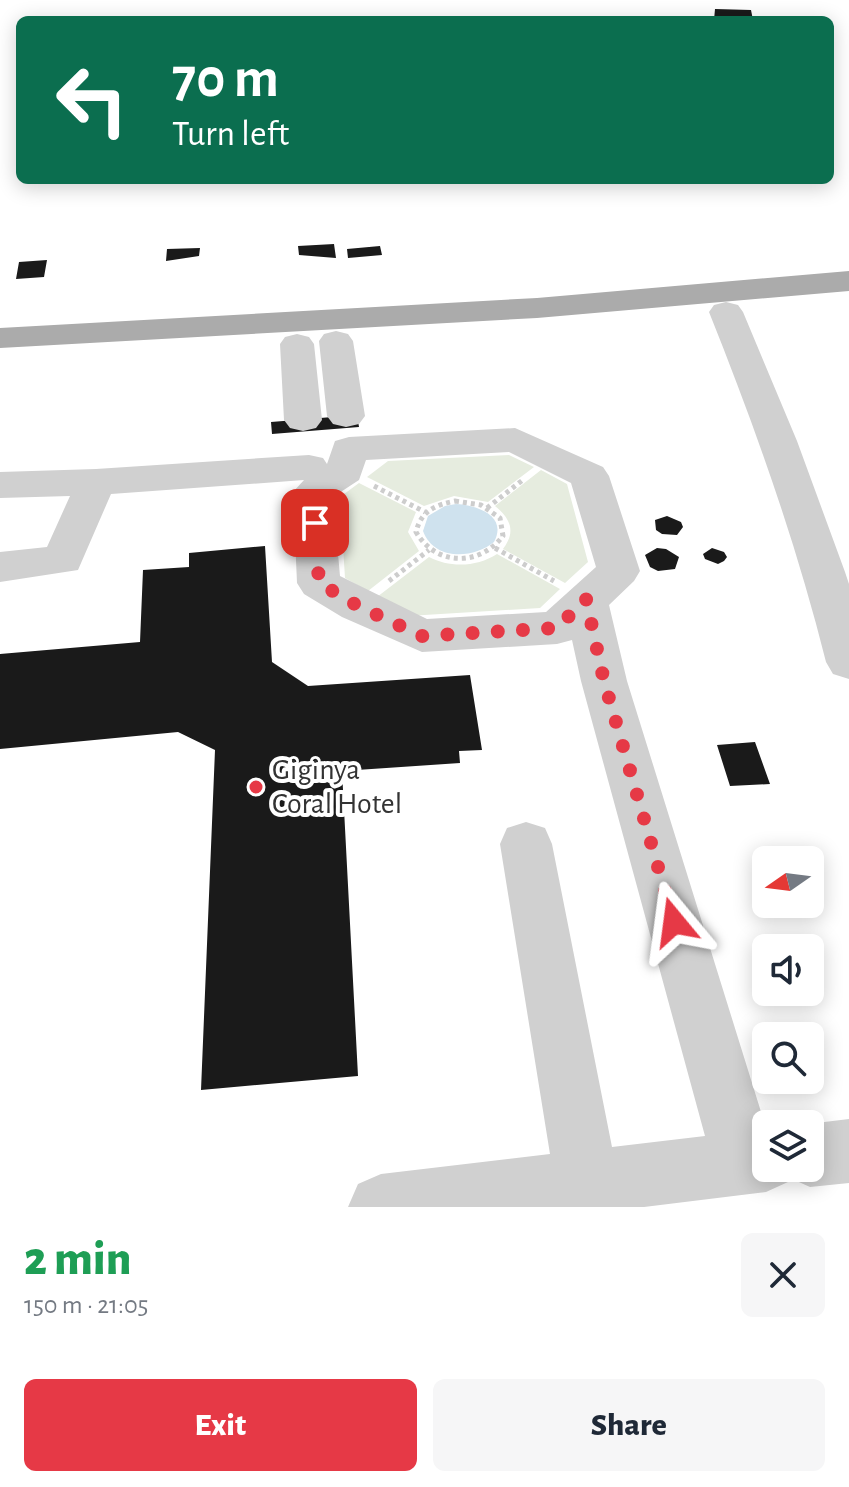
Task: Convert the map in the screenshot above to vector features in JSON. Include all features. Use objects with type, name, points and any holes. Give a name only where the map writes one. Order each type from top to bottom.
[{"type":"main road","points":[[0,338],[537,308],[849,281]]},
{"type":"main road","points":[[0,358],[546,329],[849,303]]},
{"type":"street","points":[[726,312],[772,422],[830,585],[849,662]]},
{"type":"street","points":[[0,485],[96,482],[327,447],[515,440],[589,476],[619,571],[557,628],[422,636],[358,606],[319,583],[327,447],[336,341]]},
{"type":"street","points":[[297,344],[327,447]]},
{"type":"street","points":[[0,567],[63,560],[96,482]]},
{"type":"street","points":[[586,599],[604,681],[752,1152]]},
{"type":"street","points":[[526,844],[587,1182]]},
{"type":"street","points":[[824,1154],[849,1151]]},
{"type":"street","points":[[381,1207],[752,1162]]},
{"type":"path","points":[[327,447],[425,512]]},
{"type":"path","points":[[487,508],[552,457]]},
{"type":"path","points":[[455,501],[487,508],[500,518],[504,526],[503,536],[495,548],[479,557],[451,559],[429,550],[416,532],[425,512],[442,503],[455,501]]},
{"type":"path","points":[[495,548],[586,599]]},
{"type":"path","points":[[358,606],[429,550]]},
{"type":"shaded area","points":[[509,455],[534,467],[488,502],[454,496],[424,506],[367,477],[388,461]]},
{"type":"shaded area","points":[[541,470],[567,484],[588,562],[565,583],[503,549],[510,526],[495,506]]},
{"type":"shaded area","points":[[359,483],[416,512],[408,532],[419,551],[368,591],[345,578],[340,497]]},
{"type":"shaded area","points":[[497,554],[560,589],[540,608],[408,616],[377,597],[429,557],[446,563],[463,564],[481,562]]},
{"type":"water","points":[[456,504],[481,510],[494,519],[497,533],[494,542],[476,552],[455,554],[436,548],[428,541],[423,531],[428,516],[445,506]]},
{"type":"building","points":[[715,9],[751,10],[752,16],[714,16]]},
{"type":"building","points":[[334,244],[336,258],[299,255],[298,246]]},
{"type":"building","points":[[380,246],[382,255],[348,258],[347,249]]},
{"type":"building","points":[[200,248],[199,256],[166,261],[167,249]]},
{"type":"building","points":[[47,260],[44,277],[16,279],[19,262]]},
{"type":"building","points":[[357,415],[359,427],[272,434],[271,422]]},
{"type":"building","points":[[667,516],[681,522],[683,527],[677,535],[662,534],[656,530],[655,520]]},
{"type":"building","points":[[265,546],[272,662],[308,686],[470,675],[482,750],[459,751],[460,763],[342,771],[358,1076],[201,1090],[215,750],[178,732],[0,749],[0,654],[140,642],[143,570],[189,567],[189,553]]},
{"type":"building","points":[[657,548],[666,549],[679,557],[675,569],[658,571],[650,567],[645,555]]},
{"type":"building","points":[[712,548],[724,552],[727,557],[724,561],[718,564],[705,559],[703,554]]},
{"type":"building","points":[[755,742],[770,784],[730,786],[717,745]]},
{"type":"place","name":"Giginya Coral Hotel","points":[[256,787]]},
{"type":"route","points":[[315,523],[319,583],[358,606],[422,636],[557,628],[586,599],[604,681],[674,922]]}]
